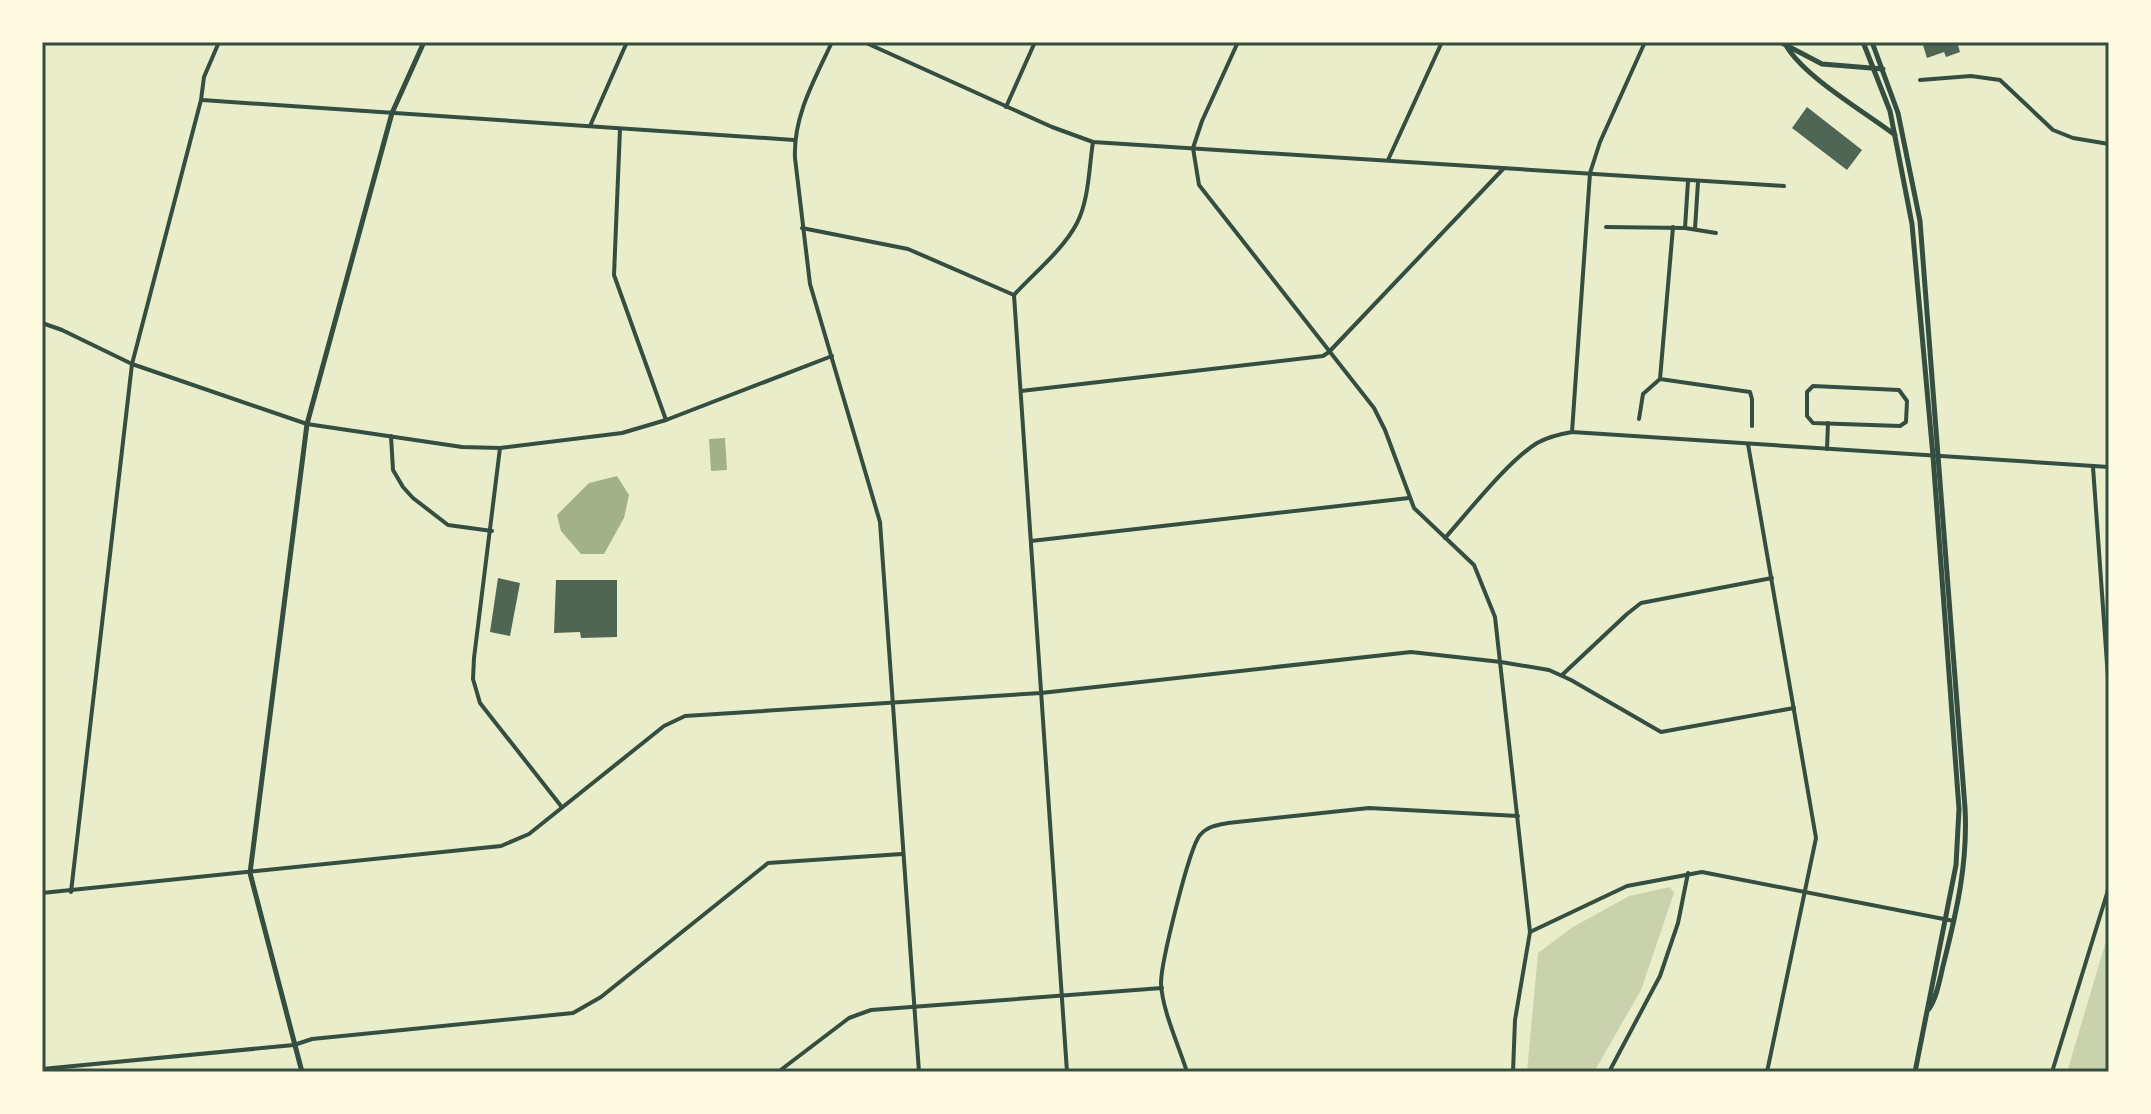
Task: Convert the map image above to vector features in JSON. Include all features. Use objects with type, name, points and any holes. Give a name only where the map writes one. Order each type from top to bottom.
[{"type":"main road","points":[[302,1072],[250,873],[307,424],[392,113],[424,42]]},
{"type":"main road","points":[[1780,42],[1822,64],[1883,69]]},
{"type":"main road","points":[[1863,42],[1896,136],[1912,224],[1936,456],[1966,830],[1966,858],[1954,921],[1935,996],[1928,1010]]},
{"type":"main road","points":[[1872,42],[1898,113],[1918,201],[1927,282],[1960,821],[1958,853],[1915,1072]]},
{"type":"main road","points":[[1787,47],[1809,71],[1896,136]]},
{"type":"street","points":[[71,892],[132,364],[201,100],[204,77],[219,42]]},
{"type":"street","points":[[590,126],[627,42]]},
{"type":"street","points":[[832,42],[804,103],[794,140],[802,228],[813,296],[880,522],[919,1072]]},
{"type":"street","points":[[864,42],[1006,107],[1093,142],[1784,186]]},
{"type":"street","points":[[1006,107],[1035,42]]},
{"type":"street","points":[[1238,42],[1197,132],[1193,148],[1197,178],[1204,195],[1378,414],[1409,498],[1420,516],[1467,556],[1483,585],[1495,617],[1530,932],[1515,1020],[1513,1072]]},
{"type":"street","points":[[1388,160],[1442,42]]},
{"type":"street","points":[[1572,432],[1590,173],[1600,142],[1645,42]]},
{"type":"street","points":[[1920,80],[1971,76],[2000,80],[2053,130],[2073,138],[2109,144]]},
{"type":"street","points":[[201,100],[794,140]]},
{"type":"street","points":[[620,129],[614,275],[666,420]]},
{"type":"street","points":[[1067,1072],[1014,295],[1078,223],[1093,142]]},
{"type":"street","points":[[1021,391],[1310,359],[1329,352],[1505,168]]},
{"type":"street","points":[[1685,228],[1688,181]]},
{"type":"street","points":[[1695,229],[1698,182]]},
{"type":"street","points":[[1606,227],[1673,227],[1716,233]]},
{"type":"street","points":[[1639,419],[1643,394],[1660,379],[1673,227]]},
{"type":"street","points":[[802,228],[908,249],[1014,295]]},
{"type":"street","points":[[42,323],[132,364],[307,424],[454,447],[500,448],[622,433],[666,420],[832,356]]},
{"type":"street","points":[[1660,379],[1750,392],[1752,426]]},
{"type":"street","points":[[1810,388],[1899,390],[1906,397],[1907,419],[1902,425],[1828,423],[1813,423],[1808,418],[1807,392],[1810,388]]},
{"type":"street","points":[[1827,449],[1828,423]]},
{"type":"street","points":[[1445,538],[1522,455],[1555,435],[1572,432],[2109,467]]},
{"type":"street","points":[[391,436],[393,470],[413,498],[448,525],[492,531]]},
{"type":"street","points":[[1748,444],[1816,838],[1767,1072]]},
{"type":"street","points":[[500,448],[474,658],[474,689],[480,703],[562,807]]},
{"type":"street","points":[[2093,466],[2109,692]]},
{"type":"street","points":[[1031,541],[1409,498]]},
{"type":"street","points":[[1562,675],[1641,603],[1772,578]]},
{"type":"street","points":[[42,893],[490,849],[529,834],[679,718],[1041,693],[1396,652],[1423,652],[1501,662],[1562,675],[1661,732],[1794,708]]},
{"type":"street","points":[[1187,1072],[1162,988],[1166,949],[1195,842],[1207,828],[1369,808],[1518,816]]},
{"type":"street","points":[[42,1069],[294,1045],[312,1039],[573,1013],[601,997],[768,863],[902,854]]},
{"type":"street","points":[[1530,932],[1627,886],[1688,873],[1711,872],[1954,921]]},
{"type":"street","points":[[1609,1072],[1660,976],[1678,923],[1688,873]]},
{"type":"street","points":[[2052,1072],[2109,887]]},
{"type":"street","points":[[778,1072],[857,1013],[912,1006],[1162,988]]},
{"type":"shaded area","points":[[725,438],[727,470],[711,471],[709,439]]},
{"type":"shaded area","points":[[617,476],[629,495],[624,518],[604,554],[581,554],[561,531],[557,515],[589,483]]},
{"type":"shaded area","points":[[1670,887],[1674,893],[1641,990],[1594,1072],[1527,1072],[1538,953],[1573,927],[1629,896]]},
{"type":"shaded area","points":[[2109,931],[2109,1072],[2067,1072]]},
{"type":"building","points":[[1922,42],[1957,42],[1960,52],[1946,57],[1944,52],[1927,58]]},
{"type":"building","points":[[1807,107],[1862,150],[1847,170],[1792,128]]},
{"type":"building","points":[[498,578],[520,583],[510,636],[490,632]]},
{"type":"building","points":[[556,580],[617,580],[617,637],[581,638],[580,632],[554,633]]}]
